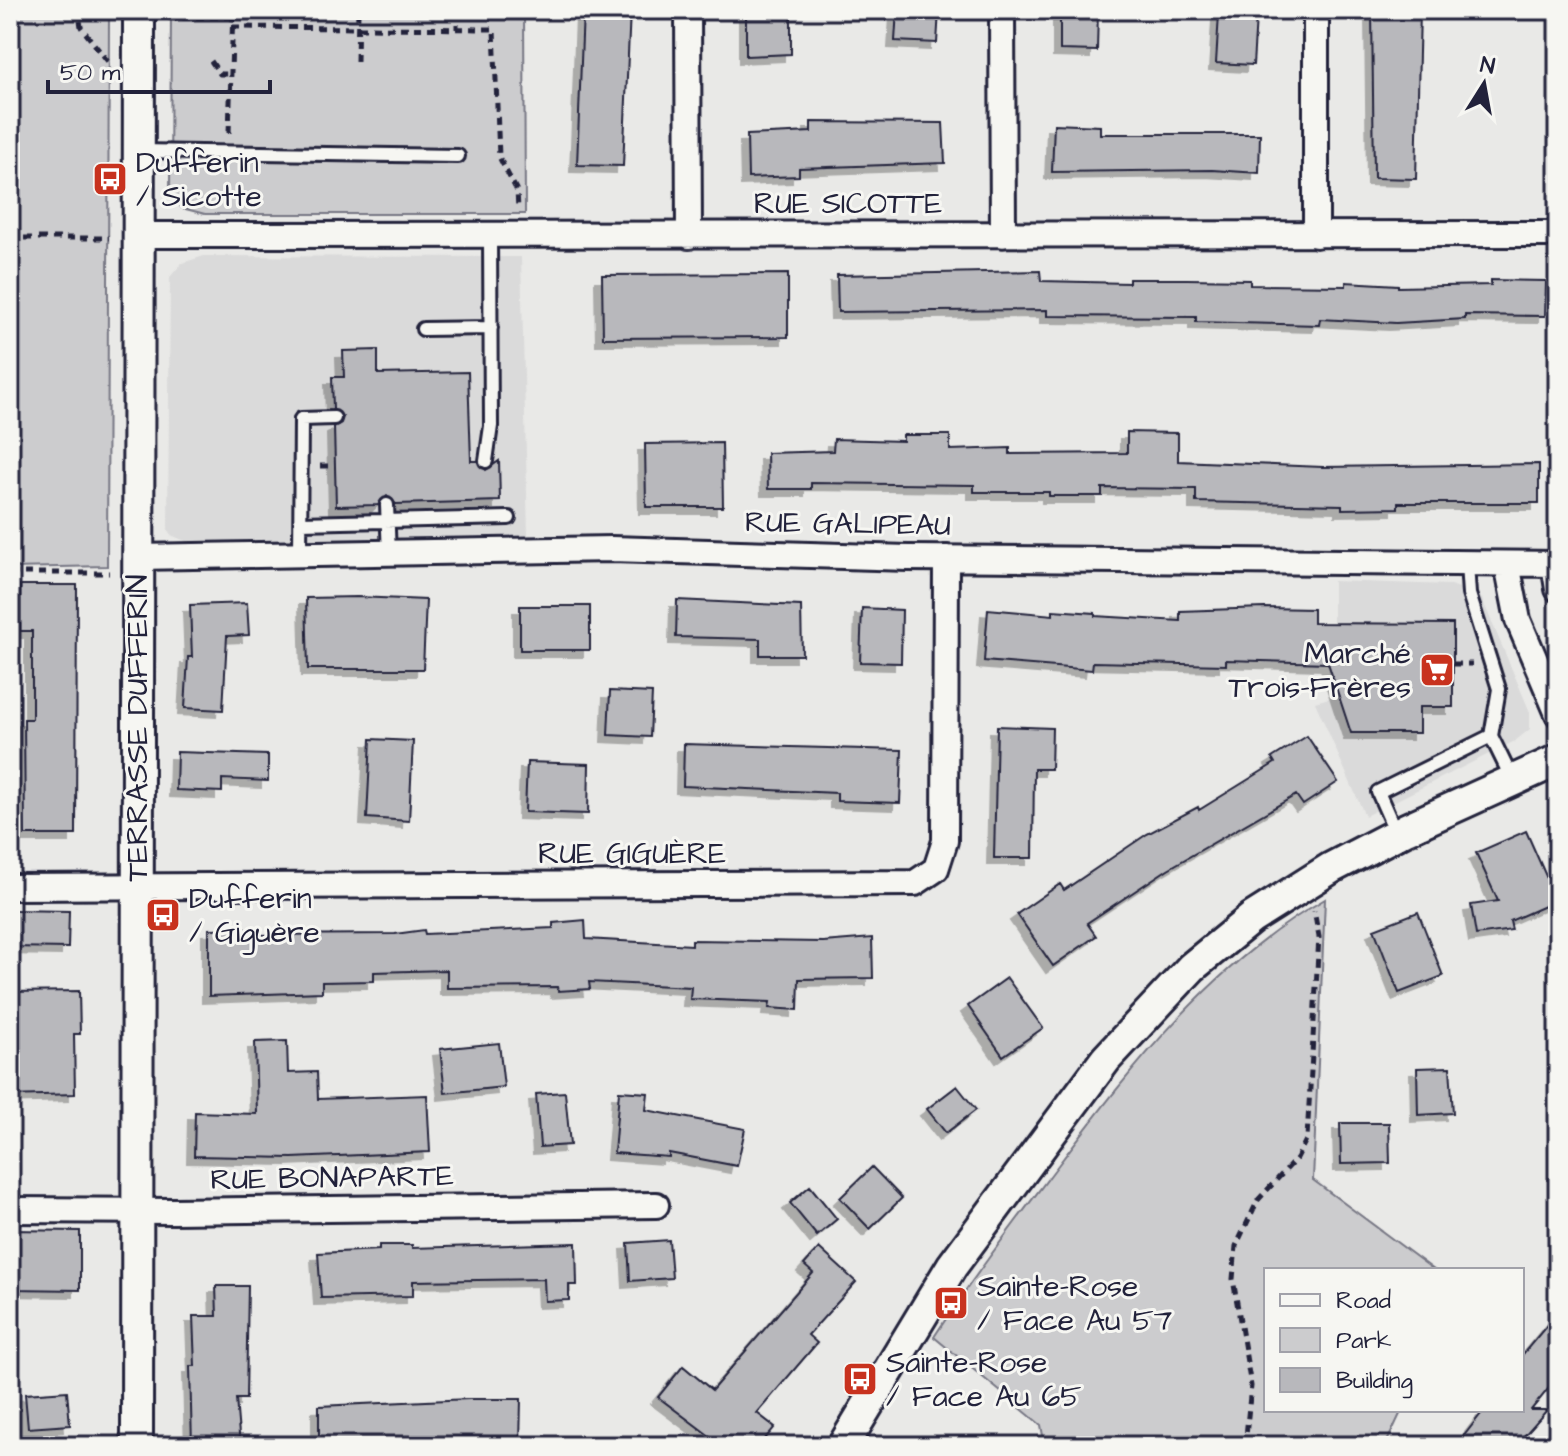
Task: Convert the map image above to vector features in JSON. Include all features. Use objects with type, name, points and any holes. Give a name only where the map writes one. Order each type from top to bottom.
[{"type":"street","name":"TERRASSE DUFFERIN","points":[[137,1446],[137,557],[124,236],[139,151],[139,10]]},
{"type":"street","points":[[688,10],[689,236]]},
{"type":"street","points":[[1002,10],[1003,235]]},
{"type":"street","points":[[1316,10],[1316,235]]},
{"type":"street","name":"RUE SICOTTE","points":[[124,236],[1558,234]]},
{"type":"street","name":"RUE GALIPEAU","points":[[137,557],[300,557],[586,549],[946,558],[1556,564]]},
{"type":"street","name":"RUE GIGUÈRE","points":[[10,887],[904,884],[925,879],[941,861],[945,841],[946,558]]},
{"type":"street","points":[[1507,564],[1518,620],[1558,714]]},
{"type":"street","points":[[1556,564],[1558,589]]},
{"type":"street","points":[[843,1446],[952,1266],[1092,1077],[1136,1024],[1192,967],[1252,918],[1331,868],[1396,833],[1558,760]]},
{"type":"street","name":"RUE BONAPARTE","points":[[10,1210],[656,1205]]},
{"type":"lane","points":[[139,151],[458,156]]},
{"type":"lane","points":[[486,461],[491,426],[490,236]]},
{"type":"lane","points":[[423,329],[491,328]]},
{"type":"lane","points":[[300,557],[301,419],[334,418]]},
{"type":"lane","points":[[387,505],[389,555]]},
{"type":"lane","points":[[301,523],[509,518]]},
{"type":"lane","points":[[1467,564],[1469,594],[1499,689],[1491,736],[1513,781]]},
{"type":"lane","points":[[1396,833],[1378,792],[1491,736]]},
{"type":"path","points":[[89,10],[80,20],[81,27],[110,64]]},
{"type":"path","points":[[357,61],[358,10]]},
{"type":"path","points":[[457,10],[457,29]]},
{"type":"path","points":[[168,18],[233,14],[229,137]]},
{"type":"path","points":[[232,27],[494,29],[499,157],[517,191],[518,214]]},
{"type":"path","points":[[211,61],[220,74],[230,74]]},
{"type":"path","points":[[10,238],[124,236]]},
{"type":"path","points":[[10,573],[111,573]]},
{"type":"path","points":[[1245,1446],[1251,1386],[1234,1292],[1236,1246],[1258,1200],[1297,1158],[1310,1125],[1319,937],[1313,902]]},
{"type":"shaded area","points":[[204,256],[521,257],[528,535],[190,543],[171,535],[168,530],[170,277],[182,263]]},
{"type":"shaded area","points":[[1333,581],[1450,585],[1477,593],[1530,712],[1530,729],[1515,741],[1365,816],[1315,702],[1333,697]]},
{"type":"green space","points":[[10,10],[109,10],[107,566],[10,568]]},
{"type":"green space","points":[[171,10],[524,10],[525,214],[205,214],[182,208],[170,195]]},
{"type":"green space","points":[[1325,899],[1313,1180],[1431,1268],[1264,1268],[1264,1412],[1401,1412],[1385,1446],[1045,1446],[1041,1425],[934,1337],[979,1271],[1147,1052],[1212,985],[1247,953]]},
{"type":"building","points":[[583,10],[630,10],[623,166],[577,165]]},
{"type":"building","points":[[746,10],[791,10],[791,54],[746,56]]},
{"type":"building","points":[[897,10],[939,10],[937,43],[895,41]]},
{"type":"building","points":[[1060,10],[1098,10],[1097,51],[1060,50]]},
{"type":"building","points":[[1372,10],[1420,10],[1416,179],[1374,178]]},
{"type":"building","points":[[1219,14],[1256,17],[1253,65],[1216,63]]},
{"type":"building","points":[[811,122],[943,123],[945,163],[799,168],[799,176],[748,178],[747,135],[811,132]]},
{"type":"building","points":[[1054,124],[1100,126],[1100,134],[1260,134],[1259,173],[1212,170],[1052,172]]},
{"type":"building","points":[[1040,271],[1041,281],[1129,283],[1129,279],[1187,279],[1250,280],[1250,285],[1346,286],[1346,282],[1398,287],[1491,285],[1491,280],[1546,281],[1545,316],[1465,315],[1465,319],[1396,323],[1320,319],[1319,325],[1196,322],[1196,317],[1047,316],[1047,310],[838,312],[837,275]]},
{"type":"building","points":[[788,274],[788,337],[603,338],[602,275]]},
{"type":"building","points":[[378,350],[378,374],[468,372],[471,461],[477,461],[486,470],[499,461],[500,501],[396,504],[387,496],[378,505],[336,506],[334,427],[341,423],[343,417],[333,409],[332,377],[344,377],[343,351]]},
{"type":"building","points":[[1127,432],[1178,433],[1178,461],[1323,467],[1539,464],[1539,503],[1398,503],[1398,508],[1342,509],[1342,505],[1196,502],[1196,489],[1102,488],[1102,496],[1049,496],[1049,492],[974,492],[974,485],[811,483],[811,489],[768,489],[767,453],[833,451],[834,439],[903,441],[903,435],[950,435],[950,450],[1010,448],[1010,454],[1127,453]]},
{"type":"building","points":[[722,443],[723,507],[646,507],[645,444]]},
{"type":"building","points":[[20,585],[77,585],[76,835],[25,835],[24,719],[32,719],[32,631],[20,631]]},
{"type":"building","points":[[306,598],[426,600],[423,669],[308,669]]},
{"type":"building","points":[[677,600],[801,606],[802,655],[760,655],[760,639],[676,637]]},
{"type":"building","points":[[247,603],[249,635],[227,636],[223,710],[185,708],[188,657],[192,657],[190,605]]},
{"type":"building","points":[[520,606],[590,606],[590,650],[520,650]]},
{"type":"building","points":[[862,608],[902,610],[901,663],[860,662]]},
{"type":"building","points":[[988,609],[1053,615],[1053,610],[1180,621],[1180,611],[1313,609],[1313,623],[1453,624],[1453,707],[1419,707],[1419,733],[1351,733],[1328,663],[1226,660],[1226,665],[1093,662],[1092,670],[984,661]]},
{"type":"building","points":[[610,691],[652,693],[650,737],[608,735]]},
{"type":"building","points":[[997,726],[1052,728],[1051,769],[1034,769],[1033,858],[994,858]]},
{"type":"building","points":[[1307,736],[1338,782],[1303,805],[1296,795],[1168,869],[1087,923],[1096,936],[1053,966],[1017,914],[1060,884],[1064,890],[1147,834],[1198,807],[1199,810],[1275,763],[1272,758]]},
{"type":"building","points":[[371,739],[413,741],[409,821],[367,818]]},
{"type":"building","points":[[684,744],[902,750],[900,803],[837,801],[837,793],[683,786]]},
{"type":"building","points":[[177,752],[268,755],[268,781],[222,779],[222,792],[176,790]]},
{"type":"building","points":[[527,762],[589,764],[588,814],[525,812]]},
{"type":"building","points":[[1526,831],[1553,892],[1558,892],[1558,900],[1510,921],[1512,930],[1476,935],[1471,905],[1498,901],[1476,853]]},
{"type":"building","points":[[10,910],[69,911],[68,948],[10,947]]},
{"type":"building","points":[[1418,912],[1443,976],[1399,993],[1374,929]]},
{"type":"building","points":[[585,920],[586,939],[692,945],[692,940],[823,942],[872,938],[873,978],[799,979],[798,1010],[769,1008],[770,1002],[690,999],[691,987],[589,982],[590,989],[558,991],[557,987],[447,988],[447,970],[374,972],[374,981],[322,982],[322,992],[209,996],[209,929],[249,928],[249,935],[395,934],[424,930],[425,934],[553,928],[553,923]]},
{"type":"building","points":[[1007,978],[1043,1028],[1003,1056],[968,1006]]},
{"type":"building","points":[[79,991],[80,1034],[74,1034],[75,1094],[10,1096],[10,992]]},
{"type":"building","points":[[287,1041],[288,1073],[317,1072],[318,1099],[427,1095],[430,1152],[292,1158],[194,1156],[195,1112],[257,1114],[255,1042]]},
{"type":"building","points":[[499,1043],[504,1087],[445,1093],[440,1049]]},
{"type":"building","points":[[1450,1067],[1453,1113],[1418,1115],[1417,1068]]},
{"type":"building","points":[[957,1086],[976,1110],[946,1133],[927,1109]]},
{"type":"building","points":[[619,1091],[648,1093],[646,1110],[745,1129],[737,1166],[669,1153],[669,1157],[614,1153]]},
{"type":"building","points":[[565,1092],[570,1145],[540,1147],[536,1094]]},
{"type":"building","points":[[1340,1123],[1389,1123],[1390,1163],[1341,1164]]},
{"type":"building","points":[[872,1167],[902,1198],[870,1229],[840,1198]]},
{"type":"building","points":[[810,1186],[837,1219],[817,1236],[790,1203]]},
{"type":"building","points":[[10,1230],[80,1231],[80,1290],[10,1289]]},
{"type":"building","points":[[669,1240],[672,1278],[630,1281],[628,1243]]},
{"type":"building","points":[[576,1243],[577,1285],[569,1285],[569,1300],[545,1301],[544,1279],[413,1281],[413,1296],[321,1298],[318,1253],[379,1250],[379,1245],[412,1245],[412,1248]]},
{"type":"building","points":[[819,1248],[856,1282],[808,1335],[817,1343],[757,1413],[775,1427],[759,1446],[723,1446],[658,1397],[683,1366],[712,1390],[813,1273],[804,1265]]},
{"type":"building","points":[[216,1286],[248,1286],[246,1399],[236,1399],[240,1446],[192,1446],[190,1366],[195,1366],[193,1316],[217,1316]]},
{"type":"building","points":[[1558,1312],[1558,1377],[1531,1410],[1547,1410],[1515,1446],[1456,1446],[1482,1412],[1524,1412],[1524,1353]]},
{"type":"building","points":[[67,1391],[70,1425],[28,1428],[25,1394]]},
{"type":"building","points":[[521,1399],[520,1445],[319,1446],[319,1406]]},
{"type":"place","name":"Dufferin / Sicotte","points":[[110,179]]},
{"type":"place","name":"Marché Trois-Frères","points":[[1437,670]]},
{"type":"place","name":"Dufferin / Giguère","points":[[163,915]]},
{"type":"place","name":"Sainte-Rose / Face Au 57","points":[[951,1303]]},
{"type":"place","name":"Sainte-Rose / Face Au 65","points":[[860,1379]]}]
